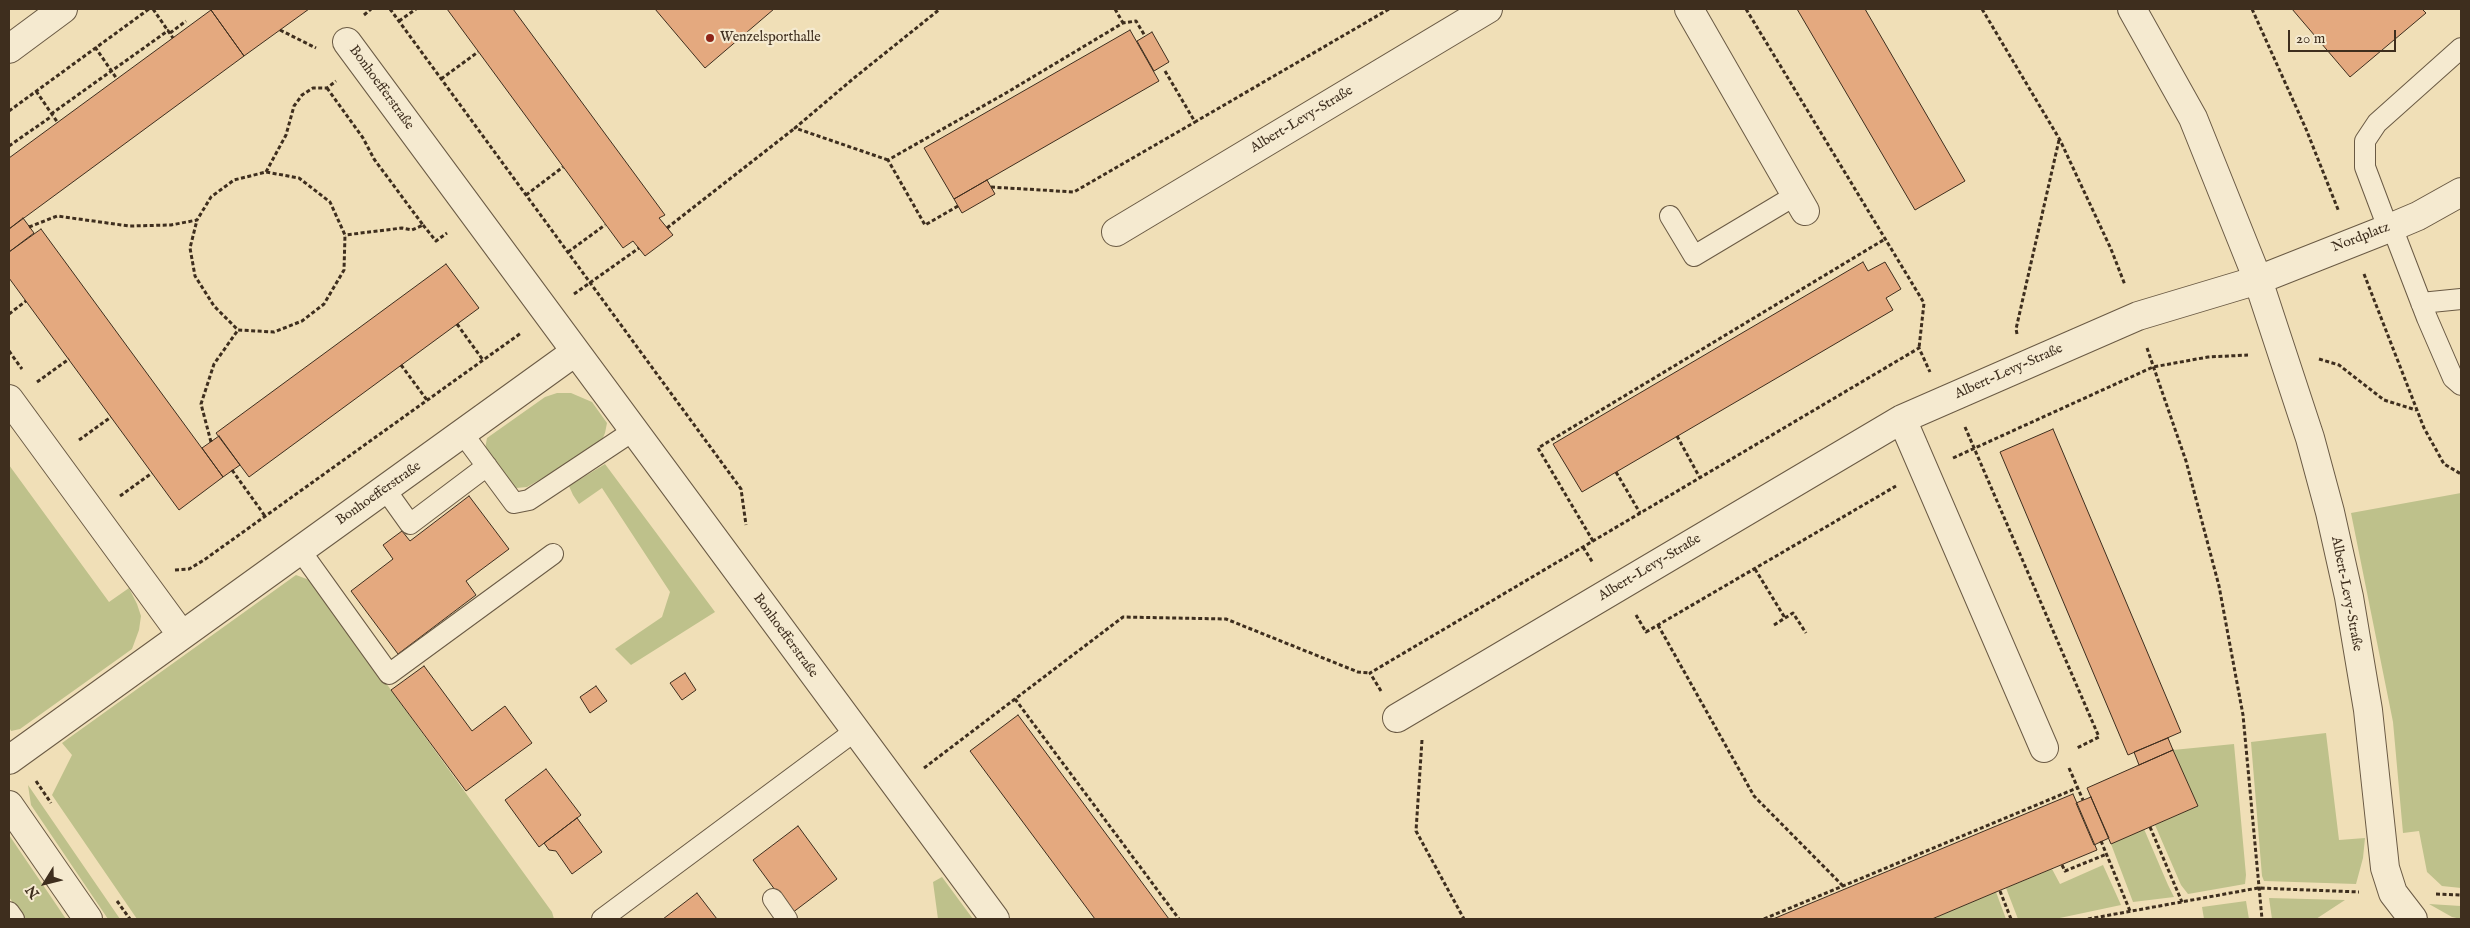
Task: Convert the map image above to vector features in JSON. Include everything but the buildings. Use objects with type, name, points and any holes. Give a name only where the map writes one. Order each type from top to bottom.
[{"type":"street","points":[[9,49],[63,9]]},
{"type":"street","name":"Albert-Levy-Straße","points":[[1116,232],[1488,9]]},
{"type":"street","points":[[1689,9],[1800,203]]},
{"type":"street","name":"Albert-Levy-Straße","points":[[2132,9],[2193,118],[2258,280],[2283,355],[2330,512],[2349,597],[2371,736],[2382,848],[2402,911]]},
{"type":"street","name":"Bonhoefferstraße","points":[[352,31],[547,314],[995,919]]},
{"type":"street","name":"Nordplatz","points":[[2258,280],[2418,216],[2461,192]]},
{"type":"street","name":"Albert-Levy-Straße","points":[[1397,718],[1902,418],[2138,316],[2258,280]]},
{"type":"street","name":"Bonhoefferstraße","points":[[9,760],[181,634],[385,490],[575,352]]},
{"type":"street","points":[[9,399],[181,634]]},
{"type":"street","points":[[1902,418],[2044,748]]},
{"type":"street","points":[[9,805],[88,919]]},
{"type":"lane","points":[[2458,57],[2376,124],[2364,141],[2365,167],[2453,378],[2461,386]]},
{"type":"lane","points":[[1670,216],[1694,256],[1800,203]]},
{"type":"lane","points":[[2421,302],[2461,299]]},
{"type":"lane","points":[[463,434],[514,503],[529,500],[633,431]]},
{"type":"lane","points":[[385,490],[410,524],[487,466]]},
{"type":"lane","points":[[300,550],[388,674],[553,554]]},
{"type":"lane","points":[[602,919],[855,731]]},
{"type":"lane","points":[[773,899],[787,919]]},
{"type":"lane","points":[[9,912],[14,919]]},
{"type":"path","points":[[9,111],[94,47],[149,9]]},
{"type":"path","points":[[153,9],[173,38]]},
{"type":"path","points":[[352,31],[371,9]]},
{"type":"path","points":[[390,9],[740,489],[746,528]]},
{"type":"path","points":[[399,21],[416,9]]},
{"type":"path","points":[[667,228],[795,128],[940,9]]},
{"type":"path","points":[[1115,9],[1123,23]]},
{"type":"path","points":[[991,187],[1074,192],[1389,9]]},
{"type":"path","points":[[1746,9],[1924,303],[1919,348],[1974,449],[2098,737],[2072,751]]},
{"type":"path","points":[[1982,9],[2060,140],[2111,249],[2138,316],[2152,367],[2186,462],[2219,586],[2243,715],[2262,919]]},
{"type":"path","points":[[9,146],[111,71],[186,21]]},
{"type":"path","points":[[888,160],[1006,94],[1123,23],[1136,21],[1145,36]]},
{"type":"path","points":[[280,30],[318,50]]},
{"type":"path","points":[[94,47],[117,79]]},
{"type":"path","points":[[441,79],[478,52]]},
{"type":"path","points":[[1165,71],[1195,122]]},
{"type":"path","points":[[266,172],[286,135],[294,106],[302,95],[313,88],[327,88],[339,78]]},
{"type":"path","points":[[327,88],[363,138],[374,159],[423,225],[412,230],[402,228],[345,235]]},
{"type":"path","points":[[36,91],[58,123]]},
{"type":"path","points":[[795,128],[888,160],[925,225],[958,206]]},
{"type":"path","points":[[2028,364],[2016,329],[2060,140]]},
{"type":"path","points":[[526,195],[563,167]]},
{"type":"path","points":[[266,172],[299,178],[330,202],[345,235],[344,270],[324,304],[302,321],[274,332],[238,330],[214,306],[195,276],[190,248],[196,220],[211,197],[234,180],[266,172]]},
{"type":"path","points":[[30,227],[57,216],[129,226],[171,225],[196,220]]},
{"type":"path","points":[[568,252],[605,224]]},
{"type":"path","points":[[1593,541],[1538,448],[1885,239]]},
{"type":"path","points":[[168,566],[176,571],[189,569],[638,248]]},
{"type":"path","points":[[9,314],[26,301]]},
{"type":"path","points":[[457,324],[483,360]]},
{"type":"path","points":[[211,442],[201,404],[214,364],[238,330]]},
{"type":"path","points":[[918,773],[1123,617],[1226,619],[1358,672],[1370,673],[1919,348]]},
{"type":"path","points":[[1618,587],[1646,632],[1924,470],[2152,367],[2208,357],[2283,355],[2316,358],[2339,365],[2384,400],[2416,410]]},
{"type":"path","points":[[33,385],[68,359]]},
{"type":"path","points":[[402,365],[426,400]]},
{"type":"path","points":[[75,443],[111,417]]},
{"type":"path","points":[[1677,436],[1700,478]]},
{"type":"path","points":[[232,470],[265,516]]},
{"type":"path","points":[[1616,472],[1640,513]]},
{"type":"path","points":[[116,500],[152,473]]},
{"type":"path","points":[[1754,569],[1785,618]]},
{"type":"path","points":[[1774,625],[1793,613],[1806,633]]},
{"type":"path","points":[[1658,625],[1754,796],[1844,886]]},
{"type":"path","points":[[1370,673],[1397,718]]},
{"type":"path","points":[[1015,699],[1179,919]]},
{"type":"path","points":[[1425,701],[1416,831],[1464,919]]},
{"type":"path","points":[[2067,764],[2083,800]]},
{"type":"path","points":[[1764,919],[2077,788]]},
{"type":"path","points":[[2150,827],[2182,902]]},
{"type":"path","points":[[2101,841],[2130,911]]},
{"type":"path","points":[[2062,865],[2065,871],[2107,854]]},
{"type":"path","points":[[2088,919],[2258,888],[2402,911],[2461,895]]},
{"type":"path","points":[[2000,891],[2011,919]]},
{"type":"green space","points":[[557,393],[571,393],[592,402],[607,423],[600,445],[527,487],[516,488],[505,482],[485,449],[487,438],[545,397]]},
{"type":"green space","points":[[605,464],[715,612],[631,665],[615,649],[662,617],[670,592],[602,488],[579,504],[573,495],[569,486]]},
{"type":"green space","points":[[9,465],[109,602],[129,588],[141,616],[139,630],[132,649],[20,729],[11,731],[9,727]]},
{"type":"green space","points":[[2461,493],[2461,888],[2442,886],[2427,872],[2419,831],[2403,833],[2393,722],[2351,513]]},
{"type":"green space","points":[[296,575],[312,581],[552,912],[554,919],[137,919],[52,795],[72,755],[62,743]]},
{"type":"green space","points":[[2326,733],[2339,840],[2365,838],[2363,858],[2356,884],[2264,881],[2262,876],[2251,742]]},
{"type":"green space","points":[[2234,744],[2246,875],[2245,884],[2188,894],[2181,885],[2155,825],[2198,806],[2173,750]]},
{"type":"green space","points":[[28,785],[120,919],[108,919],[31,805]]},
{"type":"green space","points":[[2144,829],[2174,897],[2133,902],[2111,844]]},
{"type":"green space","points":[[9,835],[66,919],[24,919],[9,897]]},
{"type":"green space","points":[[2103,865],[2121,905],[2055,919],[2018,919],[2006,888],[2052,869],[2060,884]]},
{"type":"green space","points":[[942,877],[973,919],[938,919],[933,882]]},
{"type":"green space","points":[[1996,892],[2006,919],[1938,919],[1937,917]]},
{"type":"green space","points":[[2269,898],[2345,900],[2316,919],[2272,919]]},
{"type":"green space","points":[[2246,901],[2249,919],[2204,919],[2202,907]]},
{"type":"green space","points":[[2429,904],[2461,906],[2461,919],[2452,917]]},
{"type":"place","name":"Wenzelsporthalle","points":[[710,38]]}]
